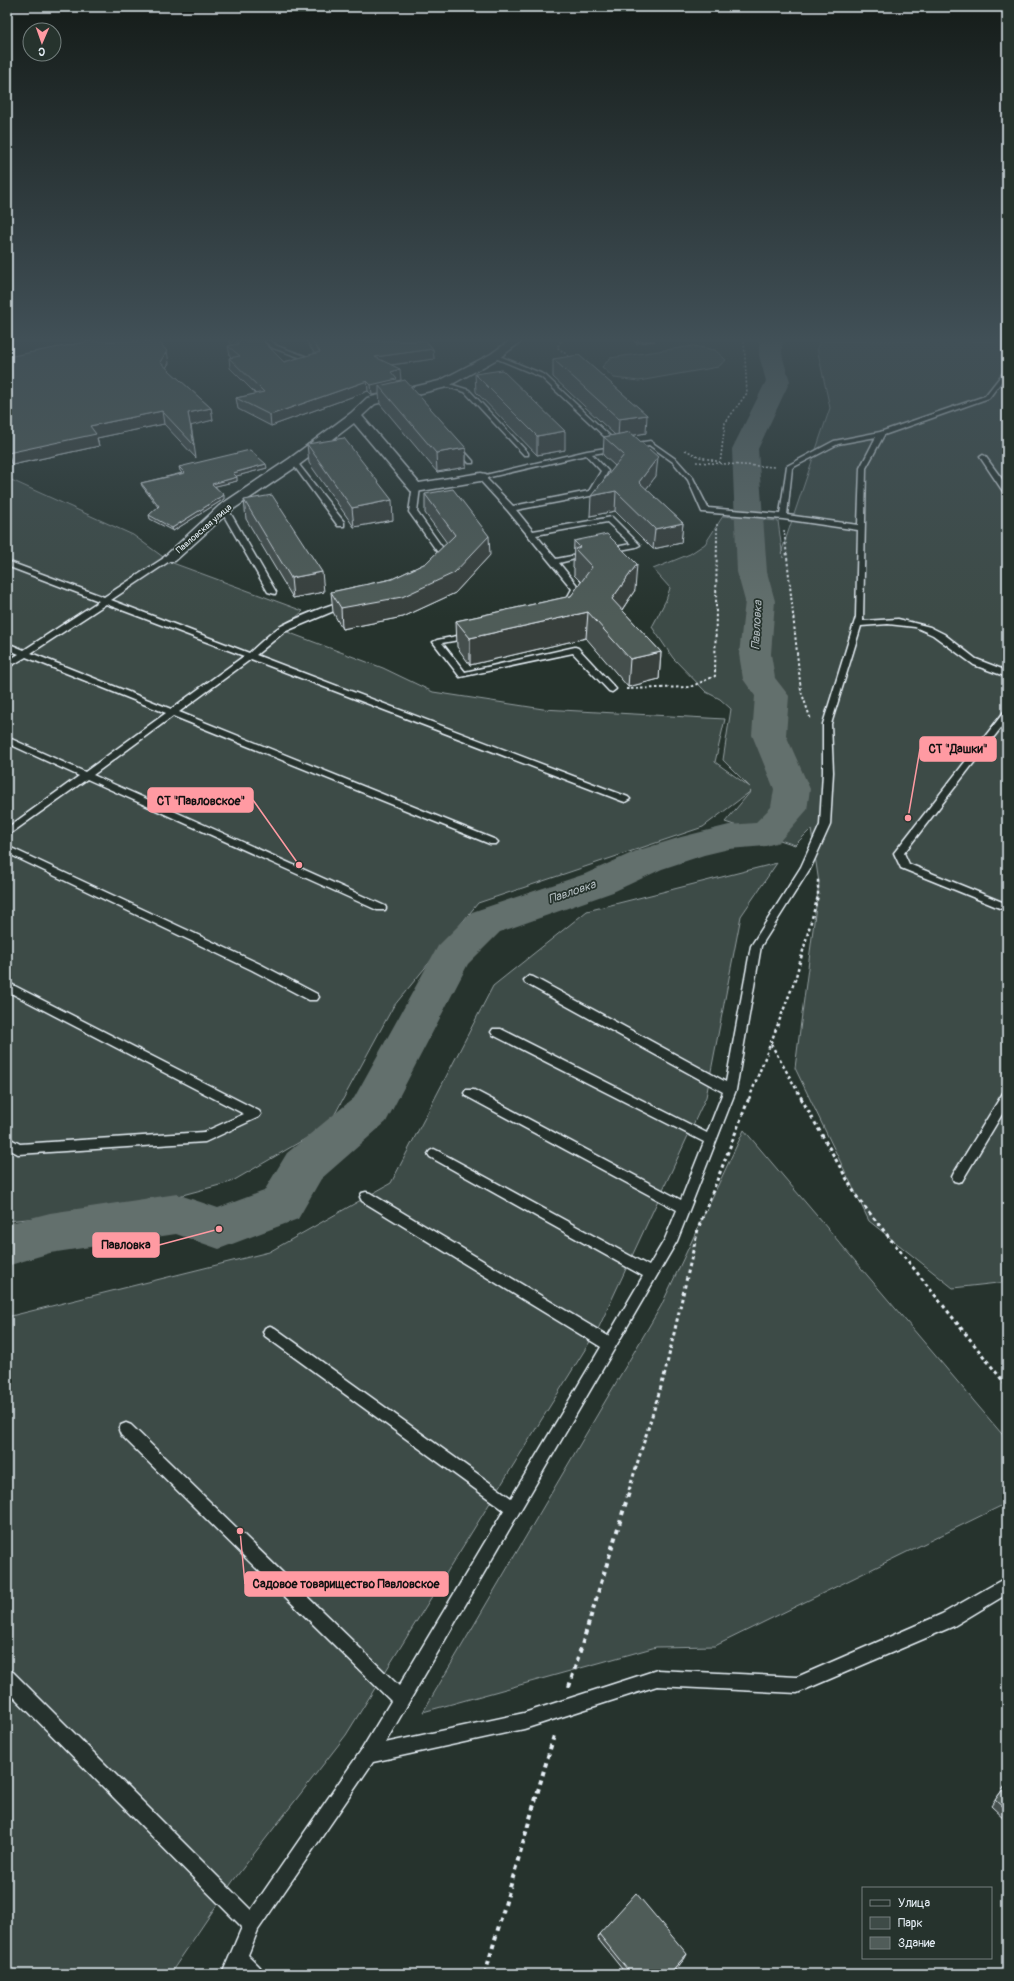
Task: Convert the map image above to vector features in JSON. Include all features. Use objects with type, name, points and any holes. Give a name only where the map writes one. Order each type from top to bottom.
[{"type":"street","name":"Павловская улица","points":[[170,558],[224,510],[294,462],[332,433]]},
{"type":"street","points":[[370,433],[416,488],[481,477]]},
{"type":"lane","points":[[507,433],[526,454]]},
{"type":"lane","points":[[604,433],[608,437]]},
{"type":"lane","points":[[783,518],[789,467],[836,442],[881,434]]},
{"type":"lane","points":[[231,1974],[252,1924],[368,1755],[671,1241],[730,1090],[756,946],[806,867],[825,825],[828,772],[827,724],[860,617],[863,468],[881,434]]},
{"type":"lane","points":[[451,438],[471,462]]},
{"type":"lane","points":[[481,477],[587,453],[650,443],[675,461],[691,479],[705,510],[862,528]]},
{"type":"lane","points":[[511,509],[592,492],[605,471],[587,453]]},
{"type":"lane","points":[[983,457],[1007,491]]},
{"type":"lane","points":[[294,462],[341,524]]},
{"type":"lane","points":[[481,477],[511,509],[576,589],[566,609]]},
{"type":"lane","points":[[416,488],[413,512],[443,554],[432,564]]},
{"type":"lane","points":[[224,510],[272,592]]},
{"type":"lane","points":[[531,534],[609,519],[636,545],[554,562]]},
{"type":"lane","points":[[7,665],[170,558]]},
{"type":"lane","points":[[7,563],[104,602],[346,691],[625,799]]},
{"type":"lane","points":[[7,833],[250,656],[281,630],[323,611],[351,601]]},
{"type":"lane","points":[[858,624],[889,621],[906,622],[923,627],[936,634],[973,661],[1007,674]]},
{"type":"lane","points":[[484,632],[438,642],[464,675],[574,650],[612,689]]},
{"type":"lane","points":[[7,646],[493,842]]},
{"type":"lane","points":[[1007,714],[899,853],[904,866],[1007,908]]},
{"type":"lane","points":[[7,740],[381,908]]},
{"type":"lane","points":[[7,849],[256,967],[313,997]]},
{"type":"lane","points":[[529,980],[730,1090]]},
{"type":"lane","points":[[7,986],[255,1114],[205,1137],[18,1149],[7,1142]]},
{"type":"lane","points":[[497,1032],[710,1140]]},
{"type":"lane","points":[[470,1094],[684,1208]]},
{"type":"lane","points":[[958,1177],[1007,1096]]},
{"type":"lane","points":[[434,1154],[652,1274]]},
{"type":"lane","points":[[366,1197],[610,1345]]},
{"type":"lane","points":[[270,1332],[513,1508]]},
{"type":"lane","points":[[126,1430],[401,1699]]},
{"type":"lane","points":[[368,1755],[524,1721],[657,1678],[797,1685],[948,1620],[1007,1585]]},
{"type":"lane","points":[[7,1678],[252,1924]]},
{"type":"lane","points":[[238,1957],[253,1974]]},
{"type":"path","points":[[720,463],[724,433]]},
{"type":"path","points":[[681,448],[700,457],[720,463]]},
{"type":"path","points":[[675,461],[767,467]]},
{"type":"path","points":[[612,689],[690,687],[715,676],[719,512]]},
{"type":"path","points":[[783,518],[801,691],[811,720]]},
{"type":"path","points":[[485,1974],[562,1708],[664,1377],[698,1229],[795,980],[818,896],[817,843]]},
{"type":"path","points":[[771,1043],[857,1197],[1007,1386]]},
{"type":"green space","points":[[821,433],[1007,433],[1007,1282],[953,1288],[869,1221],[795,1068],[819,883],[811,829],[795,845],[725,822],[751,791],[703,827],[478,903],[393,1007],[329,1125],[231,1182],[130,1209],[7,1221],[7,478],[133,535],[170,562],[303,611],[282,630],[383,668],[433,692],[543,709],[725,719],[715,762],[750,787],[723,760],[731,709],[720,699],[706,692],[673,658],[652,627],[666,600],[670,588],[653,569],[690,554],[705,544],[723,516],[778,521],[783,558],[782,550]]},
{"type":"green space","points":[[777,863],[741,916],[706,1097],[599,1327],[346,1735],[233,1881],[170,1974],[7,1974],[7,1317],[269,1252],[391,1183],[493,986],[587,911]]},
{"type":"green space","points":[[744,1130],[1007,1440],[1007,1503],[715,1646],[656,1647],[423,1712],[661,1306]]},
{"type":"building","points":[[7,433],[96,434],[8,453]]},
{"type":"building","points":[[183,433],[192,433],[194,445]]},
{"type":"building","points":[[419,433],[453,433],[466,448],[436,453]]},
{"type":"building","points":[[534,433],[551,433],[537,436]]},
{"type":"building","points":[[632,433],[658,457],[639,482],[683,523],[655,529],[616,491],[591,496],[624,455],[604,437]]},
{"type":"building","points":[[344,438],[392,500],[352,508],[307,444]]},
{"type":"building","points":[[250,450],[266,464],[233,473],[237,477],[212,484],[224,495],[172,528],[149,515],[159,506],[141,483],[185,473],[179,467]]},
{"type":"building","points":[[453,489],[489,536],[454,573],[402,597],[341,608],[331,592],[392,579],[426,563],[455,535],[425,494]]},
{"type":"building","points":[[272,495],[322,572],[291,578],[244,500]]},
{"type":"building","points":[[607,534],[637,564],[612,599],[661,652],[630,659],[588,612],[470,638],[456,621],[571,596],[592,567],[575,549],[580,547],[574,541]]},
{"type":"building","points":[[1007,1784],[1007,1811],[995,1800]]},
{"type":"building","points":[[636,1893],[687,1954],[669,1974],[631,1974],[599,1934]]},
{"type":"waterway","name":"Павловка","points":[[7,1245],[50,1233],[177,1214],[219,1229],[281,1205],[304,1166],[370,1110],[452,956],[486,922],[599,883],[649,860],[694,845],[729,837],[766,834],[789,810],[792,789],[769,735],[772,696],[759,679],[755,654],[760,601],[752,572],[745,449],[753,433]]},
{"type":"place","name":"СТ \"Дашки\"","points":[[908,818]]},
{"type":"place","name":"СТ \"Павловское\"","points":[[299,865]]},
{"type":"place","name":"Павловка","points":[[219,1229]]},
{"type":"place","name":"Садовое товарищество Павловское","points":[[240,1531]]}]
